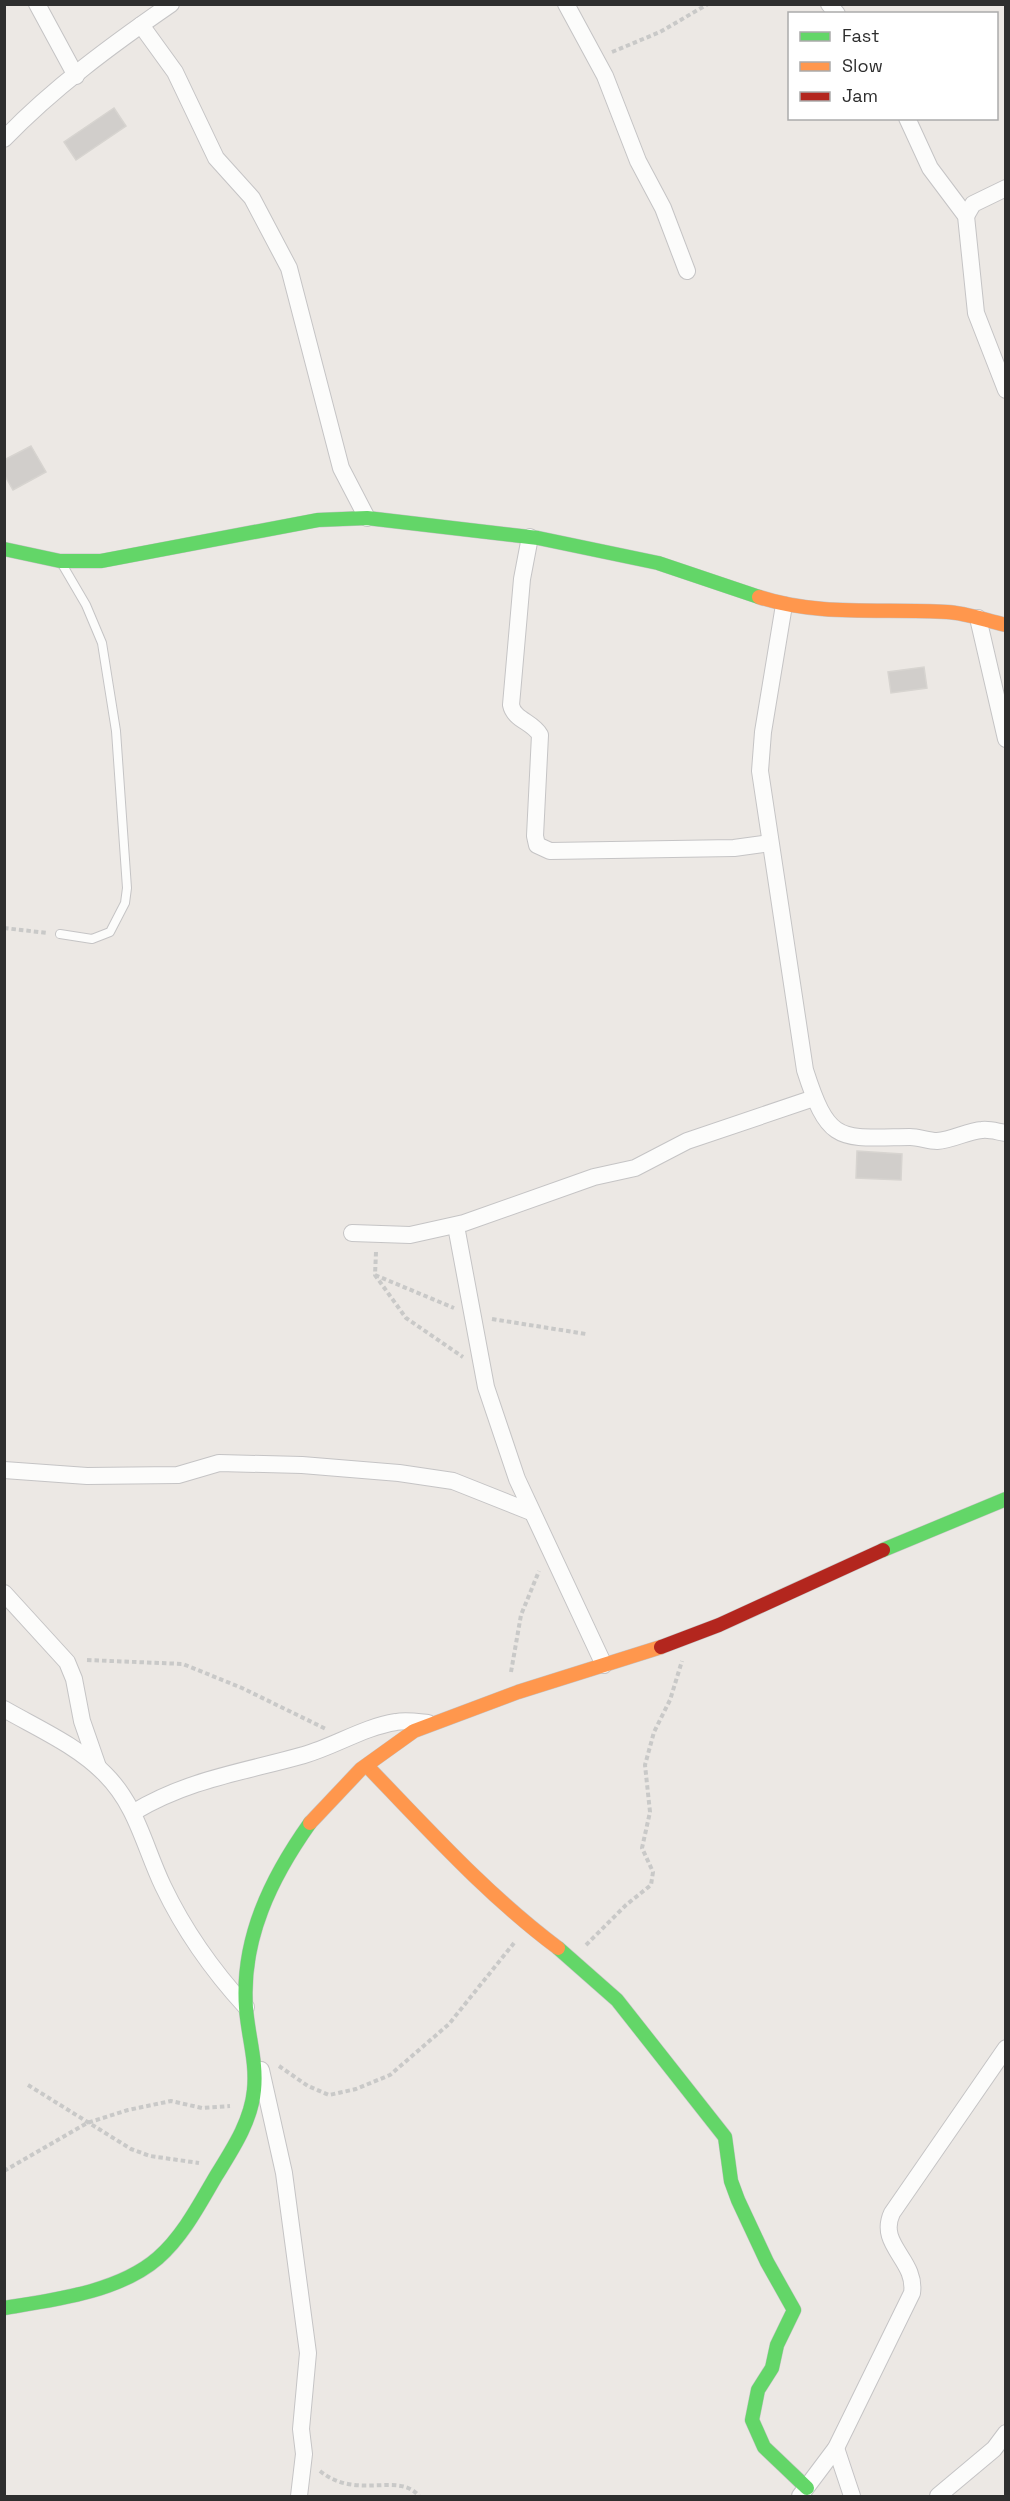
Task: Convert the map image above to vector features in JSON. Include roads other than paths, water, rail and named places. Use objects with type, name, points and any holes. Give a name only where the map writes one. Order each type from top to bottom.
[{"type":"street","points":[[37,4],[76,76]]},
{"type":"street","points":[[4,139],[24,118],[171,4]]},
{"type":"street","points":[[566,4],[597,59],[646,180],[663,208],[687,271]]},
{"type":"street","points":[[141,25],[175,72],[216,158],[252,198],[290,268],[341,468],[367,518]]},
{"type":"street","points":[[908,120],[930,168],[966,216],[976,313],[1005,390]]},
{"type":"street","points":[[966,216],[973,204],[1005,188]]},
{"type":"street","points":[[4,549],[60,561],[101,561],[133,557],[318,520],[367,518],[530,537],[658,562],[784,605],[822,610],[918,609],[950,612],[1005,625]]},
{"type":"street","points":[[530,537],[522,579],[511,705],[514,712],[537,729],[540,735],[535,836],[537,845],[546,851],[585,851],[734,848],[770,843]]},
{"type":"street","points":[[784,605],[766,710],[760,771],[770,843],[781,898],[805,1070],[814,1098],[830,1125],[842,1135],[854,1139],[911,1137],[936,1141],[984,1130],[1005,1133]]},
{"type":"street","points":[[978,618],[1005,739]]},
{"type":"street","points":[[352,1233],[410,1235],[456,1226],[594,1177],[635,1168],[687,1141],[814,1098]]},
{"type":"street","points":[[456,1226],[486,1388],[531,1512],[604,1665]]},
{"type":"street","points":[[4,1470],[87,1476],[178,1475],[219,1463],[234,1462],[263,1466],[303,1465],[399,1473],[453,1481],[531,1512]]},
{"type":"street","points":[[299,2496],[304,2454],[301,2429],[308,2353],[284,2173],[263,2079],[254,2052],[246,2007],[249,1945],[261,1906],[302,1834],[334,1797],[367,1766],[403,1738],[432,1723],[563,1675],[604,1665],[687,1637],[1005,1499]]},
{"type":"street","points":[[4,1593],[60,1653],[74,1679],[82,1721],[98,1767],[134,1812],[164,1887],[193,1942],[218,1977],[246,2007]]},
{"type":"street","points":[[4,1709],[98,1767]]},
{"type":"street","points":[[134,1812],[160,1796],[194,1783],[252,1766],[305,1755],[396,1722],[432,1723]]},
{"type":"street","points":[[367,1766],[466,1868],[529,1926],[572,1959],[617,2000],[725,2137],[731,2181],[738,2200],[767,2262],[794,2310],[777,2345],[772,2368],[758,2390],[752,2420],[764,2447],[804,2492],[836,2448],[912,2293],[909,2270],[889,2238],[888,2220],[1005,2048]]},
{"type":"street","points":[[4,2308],[58,2298],[106,2283],[148,2266],[180,2232],[223,2164],[252,2104],[254,2052]]},
{"type":"street","points":[[938,2496],[994,2449],[1005,2433]]},
{"type":"street","points":[[836,2448],[852,2496]]},
{"type":"lane","points":[[60,561],[86,605],[102,643],[116,731],[128,888],[121,913],[110,933],[98,939],[60,934]]}]
